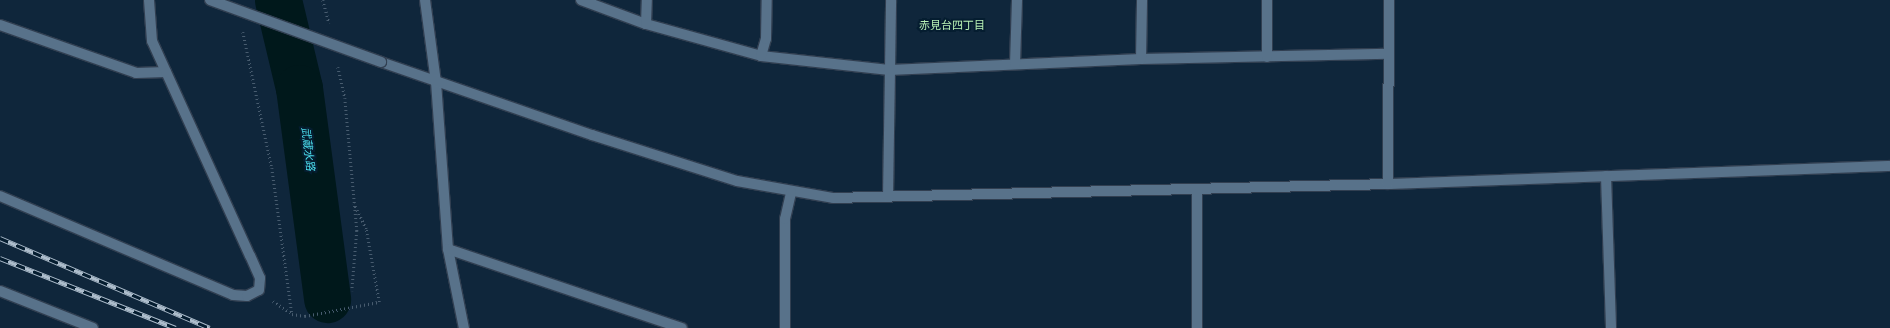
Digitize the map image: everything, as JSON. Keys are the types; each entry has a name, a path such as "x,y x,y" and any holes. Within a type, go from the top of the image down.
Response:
{"street":[{"path":"0,196 233,295 247,296 259,290 260,278 152,40 149,0"},
{"path":"210,0 436,82 737,181 791,193 833,198 1388,184 1890,166"},
{"path":"425,0 436,82 448,250 464,328"},
{"path":"581,0 646,24 761,56 889,70 1140,59 1388,54"},
{"path":"646,24 647,0"},
{"path":"761,56 766,39 767,0"},
{"path":"888,197 891,0"},
{"path":"1015,64 1017,0"},
{"path":"1140,59 1142,0"},
{"path":"1267,0 1267,57"},
{"path":"1388,184 1389,0"},
{"path":"0,25 136,73 166,72"},
{"path":"1606,176 1611,328"},
{"path":"1197,189 1197,328"},
{"path":"785,328 785,219 791,193"},
{"path":"448,250 682,328"},
{"path":"0,291 93,328"}],"path":[{"path":"323,0 331,31"},
{"path":"243,30 272,168 292,314"},
{"path":"337,61 345,98 356,231 352,291"},
{"path":"259,290 292,314 305,316 379,302 366,229 354,204"}],"waterway":[{"name":"武蔵水路","path":"278,0 299,88 327,299"}],"railway":[{"path":"0,238 210,328"},
{"path":"0,258 176,328"}],"district":[{"name":"赤見台四丁目","path":"952,26"}]}
